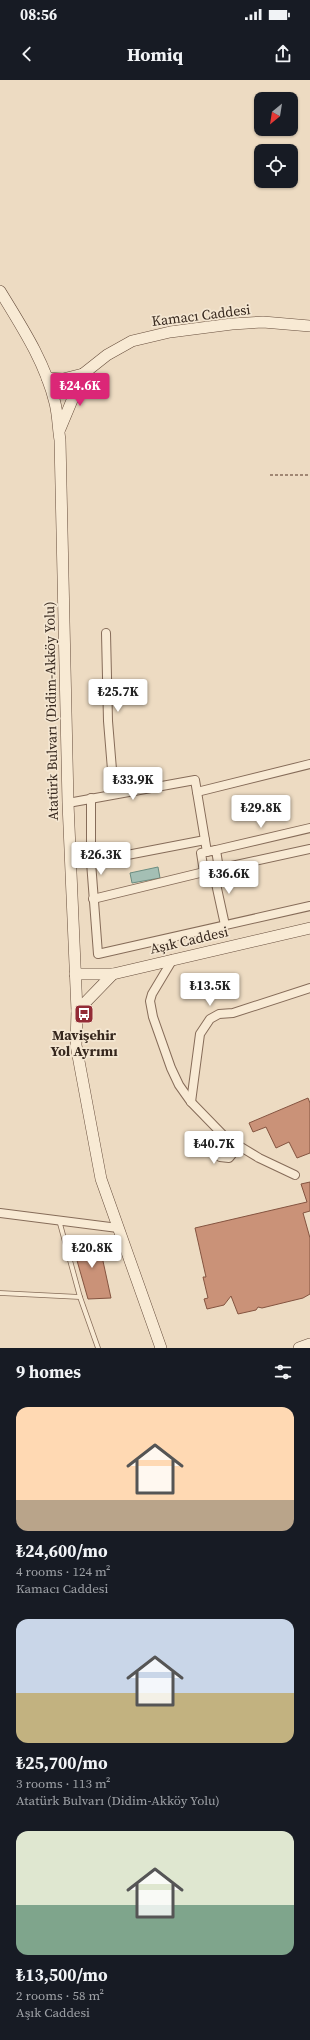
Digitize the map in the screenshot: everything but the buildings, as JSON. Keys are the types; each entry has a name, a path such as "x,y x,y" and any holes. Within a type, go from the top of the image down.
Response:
{"main road":[{"name":"Atatürk Bulvarı (Didim-Akköy Yolu)","path":"0,291 29,338 47,378 55,404 59,431 61,458 68,803 77,1010 76,1045 101,1179 161,1348"},
{"name":"Kamacı Caddesi","path":"47,378 63,379 83,374 107,355 132,341 147,336 232,324 263,322 310,326"},
{"name":"Kamacı Caddesi","path":"59,431 69,404 83,374"},
{"name":"Aşık Caddesi","path":"75,974 113,974 310,928"},
{"path":"77,1010 113,974"},
{"path":"299,1348 310,1344"}],"street":[{"path":"106,633 108,721 114,794"},
{"path":"197,792 310,764"},
{"path":"68,803 195,780 205,840 211,851 216,869 225,925"},
{"path":"91,798 91,862 98,954 310,906"},
{"path":"204,872 201,853 310,828"},
{"path":"91,862 205,840"},
{"path":"93,899 216,869 310,849"},
{"path":"174,959 152,994 150,1001 171,1068 179,1085 191,1102 222,1135 239,1146 295,1175"},
{"path":"191,1102 200,1034 210,1019 219,1014 233,1013 310,988"},
{"path":"222,1135 215,1146 216,1153 220,1158 229,1158 239,1146"},
{"path":"0,1213 118,1228"}],"lane":[{"path":"59,1220 80,1297 98,1348"},
{"path":"0,1293 80,1297"}],"path":[{"path":"270,475 310,475"}],"shaded area":[{"path":"158,867 160,878 132,883 130,873"}],"place":[{"name":"Mavişehir Yol Ayrımı","path":"84,1014"}]}
